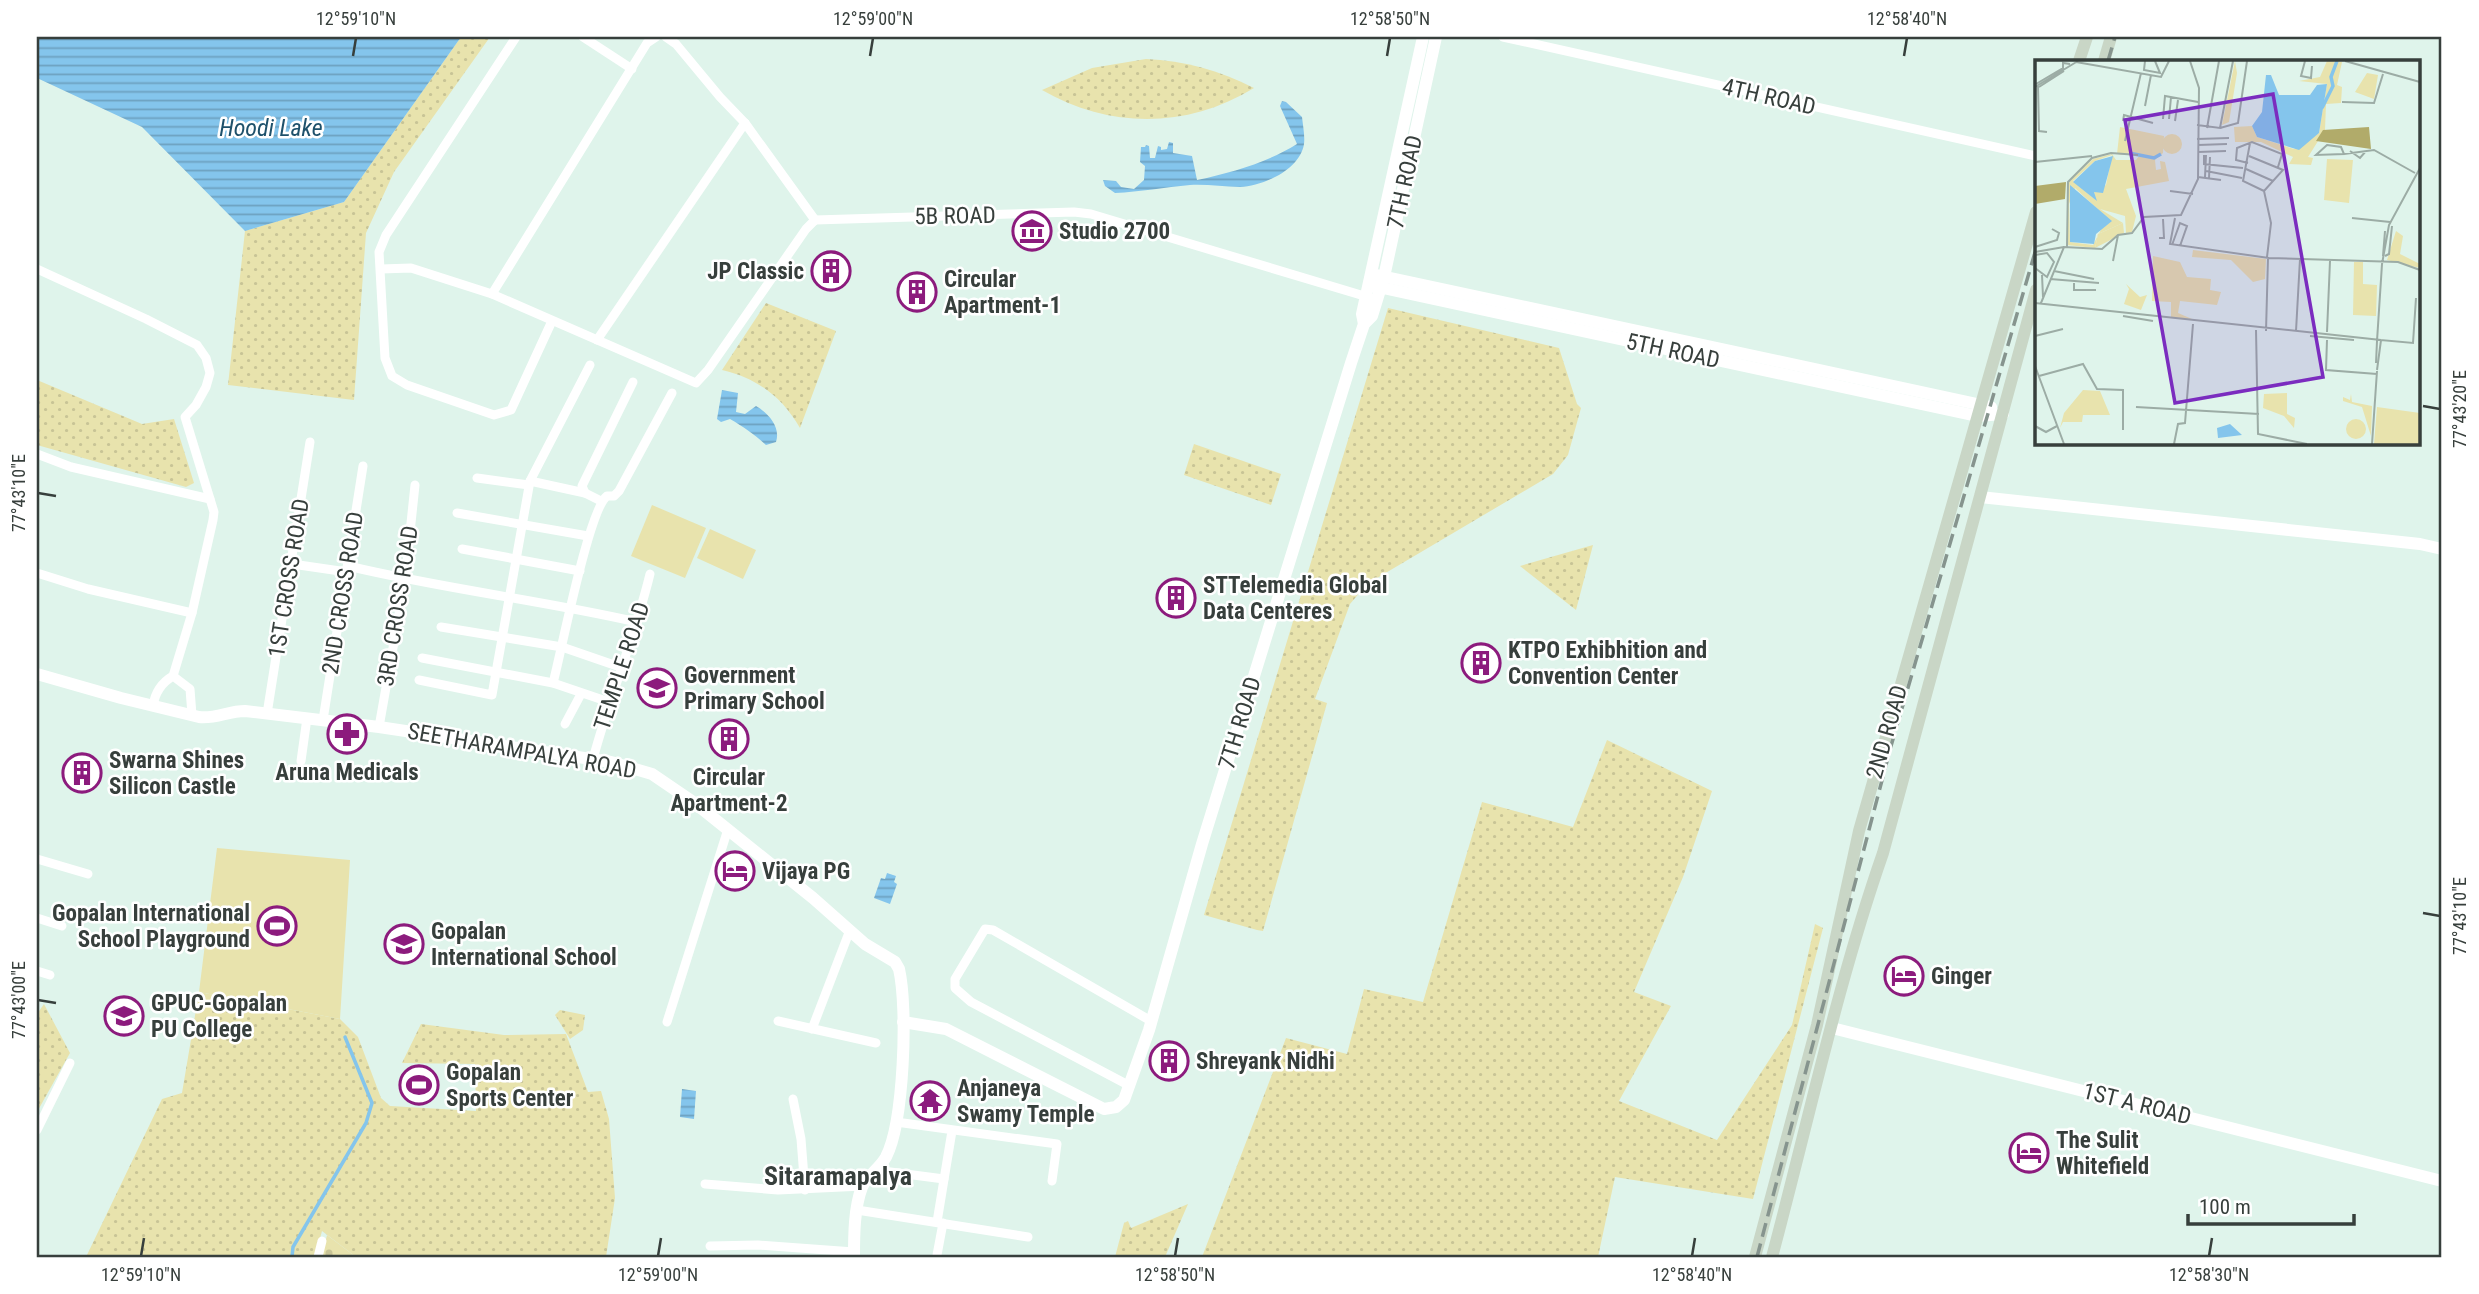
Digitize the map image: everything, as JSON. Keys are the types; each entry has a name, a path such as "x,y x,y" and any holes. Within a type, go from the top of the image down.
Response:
{"main road":[{"path":"2078,60 2087,37"},
{"path":"2104,60 2112,40"},
{"name":"2ND ROAD","path":"1755,1257 1817,1025 1852,860 2035,215"},
{"name":"2ND ROAD","path":"1772,1257 1832,1028 1885,845 2035,294"},
{"path":"1852,860 1861,873 1869,877 1875,873"},
{"path":"1847,887 1854,881 1866,882 1871,887"}],"street":[{"path":"516,37 386,235 379,252 385,358 391,376 407,385 494,415 511,410 552,321"},
{"path":"583,37 632,69"},
{"path":"492,294 632,69 648,44 656,37"},
{"path":"381,269 411,268 492,294 696,383 814,220 745,123 676,44 666,37"},
{"name":"7TH ROAD","path":"903,1022 946,1029 1104,1109 1115,1107 1124,1100 1151,1021 1202,844 1364,324 1372,316 1375,287 1423,37"},
{"name":"7TH ROAD","path":"1375,287 1436,37"},
{"name":"4TH ROAD","path":"1503,37 2035,156"},
{"path":"597,340 745,123"},
{"name":"5B ROAD","path":"814,220 1073,212 1091,214 1375,287"},
{"path":"37,269 146,318 197,345 206,358 210,373 196,405 184,417 214,512 213,520 192,614 173,677 164,682 154,697 153,706"},
{"name":"5TH ROAD","path":"1375,287 1652,341 1978,410 2004,413"},
{"path":"419,680 492,695 530,483 590,365"},
{"path":"585,493 582,486 633,382"},
{"path":"553,683 588,536 601,501 619,491 671,393"},
{"name":"1ST CROSS ROAD","path":"267,714 310,442"},
{"path":"37,454 71,467 209,499"},
{"name":"2ND CROSS ROAD","path":"323,720 363,466"},
{"path":"477,478 530,483 585,493 601,501"},
{"name":"3RD CROSS ROAD","path":"379,727 405,580 415,485"},
{"path":"1980,497 2420,544 2442,549"},
{"path":"457,513 588,536"},
{"path":"462,549 580,570"},
{"path":"292,564 348,569 510,596 637,622"},
{"path":"37,573 88,589 192,614"},
{"name":"TEMPLE ROAD","path":"593,759 650,574"},
{"path":"441,627 562,647 621,667"},
{"path":"422,658 553,683 609,702"},
{"name":"SEETHARAMPALYA ROAD","path":"37,674 192,715 212,718 236,711 379,727 593,759 652,774 728,829 865,944 895,962 900,969 905,1046 896,1122 886,1157 863,1186 857,1210 854,1255"},
{"path":"173,677 190,689 192,715"},
{"path":"565,724 581,694"},
{"path":"301,761 307,718"},
{"path":"667,1022 728,829"},
{"path":"37,859 88,874"},
{"path":"37,918 62,926"},
{"path":"1130,1086 971,1002 955,988 955,979 985,929 993,930 1151,1021"},
{"path":"812,1029 850,930"},
{"path":"37,971 50,975"},
{"path":"778,1021 876,1043"},
{"name":"1ST A ROAD","path":"1832,1028 2442,1181"},
{"path":"37,1130 70,1063"},
{"path":"793,1099 801,1139 805,1190"},
{"path":"896,1122 1057,1144 1052,1181"},
{"path":"937,1255 944,1179 952,1131"},
{"path":"875,1170 944,1179"},
{"path":"705,1184 778,1190 863,1186"},
{"path":"857,1210 1028,1237"},
{"path":"318,1257 322,1241"},
{"path":"710,1246 758,1244 854,1255"}],"green space":[{"path":"461,37 490,37 394,172 366,233 354,400 228,385 245,231 344,202"},
{"path":"1146,59 1202,68 1254,88 1202,111 1148,119 1094,112 1042,90 1092,68"},
{"path":"766,303 836,331 800,428 785,407 767,390 746,378 722,370"},
{"path":"1388,308 1559,348 1577,404 1581,408 1568,455 1553,474 1367,584 1350,604 1315,699 1327,703 1263,931 1257,930 1204,915"},
{"path":"37,380 142,424 174,419 194,483 186,487 37,445"},
{"path":"1194,444 1281,474 1271,505 1184,475"},
{"path":"652,505 706,528 685,578 631,556"},
{"path":"710,529 756,550 743,579 697,558"},
{"path":"1593,545 1576,610 1520,566"},
{"path":"1607,740 1712,791 1683,877 1634,992 1671,1006 1619,1101 1717,1140 1792,1025 1815,924 1823,928 1753,1199 1615,1177 1598,1257 1202,1257 1286,1038 1347,1054 1364,989 1423,1002 1482,802 1573,827"},
{"name":"Gopalan International School Playground","path":"217,848 350,860 340,1019 199,992"},
{"path":"199,992 340,1019 358,1037 381,1098 390,1106 476,1111 475,1064 402,1063 421,1024 504,1035 566,1034 588,1092 601,1091 609,1119 615,1198 606,1257 356,1257 322,1231 315,1257 86,1257 162,1099 182,1093"},
{"path":"44,1004 70,1053 37,1112 37,1014"},
{"path":"560,1010 585,1015 583,1030 570,1039 555,1015"},
{"path":"1188,1204 1165,1257 1115,1257 1124,1223 1128,1221 1131,1228"},
{"path":"327,1235 356,1257 322,1257"}],"water":[{"name":"Hoodi Lake","path":"37,37 461,37 344,202 245,231 142,127 37,78"},
{"path":"1282,101 1302,117 1304,144 1296,162 1269,180 1240,187 1190,185 1115,193 1105,186 1103,180 1116,181 1121,187 1134,189 1144,180 1145,166 1140,162 1141,147 1146,145 1149,146 1150,158 1155,158 1158,146 1161,150 1167,149 1169,142 1173,143 1173,153 1192,156 1197,180 1273,157 1297,144 1280,106"},
{"path":"722,390 738,393 736,412 745,414 756,406 765,412 777,431 776,442 766,445 730,419 721,422 717,419"},
{"path":"887,873 896,876 894,882 897,884 890,904 874,898 881,878 885,879"},
{"path":"682,1089 696,1091 694,1119 680,1117"}],"waterway":[{"path":"292,1257 293,1247 366,1123 372,1103 345,1037"}],"railway":[{"path":"2108,60 2115,37"},
{"path":"1757,1257 1891,746 2035,252"}],"place":[{"name":"Studio 2700","path":"1032,231"},
{"name":"JP Classic","path":"831,271"},
{"name":"Circular Apartment-1","path":"917,292"},
{"name":"STTelemedia Global Data Centeres","path":"1176,598"},
{"name":"KTPO Exhibhition and Convention Center","path":"1481,663"},
{"name":"Government Primary School","path":"657,688"},
{"name":"Aruna Medicals","path":"347,734"},
{"name":"Circular Apartment-2","path":"729,739"},
{"name":"Swarna Shines Silicon Castle","path":"82,773"},
{"name":"Vijaya PG","path":"735,871"},
{"name":"Gopalan International School Playground","path":"277,926"},
{"name":"Gopalan International School","path":"404,944"},
{"name":"Ginger","path":"1904,976"},
{"name":"GPUC-Gopalan PU College","path":"124,1016"},
{"name":"Shreyank Nidhi","path":"1169,1061"},
{"name":"Gopalan Sports Center","path":"419,1085"},
{"name":"Anjaneya Swamy Temple","path":"930,1101"},
{"name":"The Sulit Whitefield","path":"2029,1153"}],"district":[{"name":"Sitaramapalya","path":"838,1176"}]}
